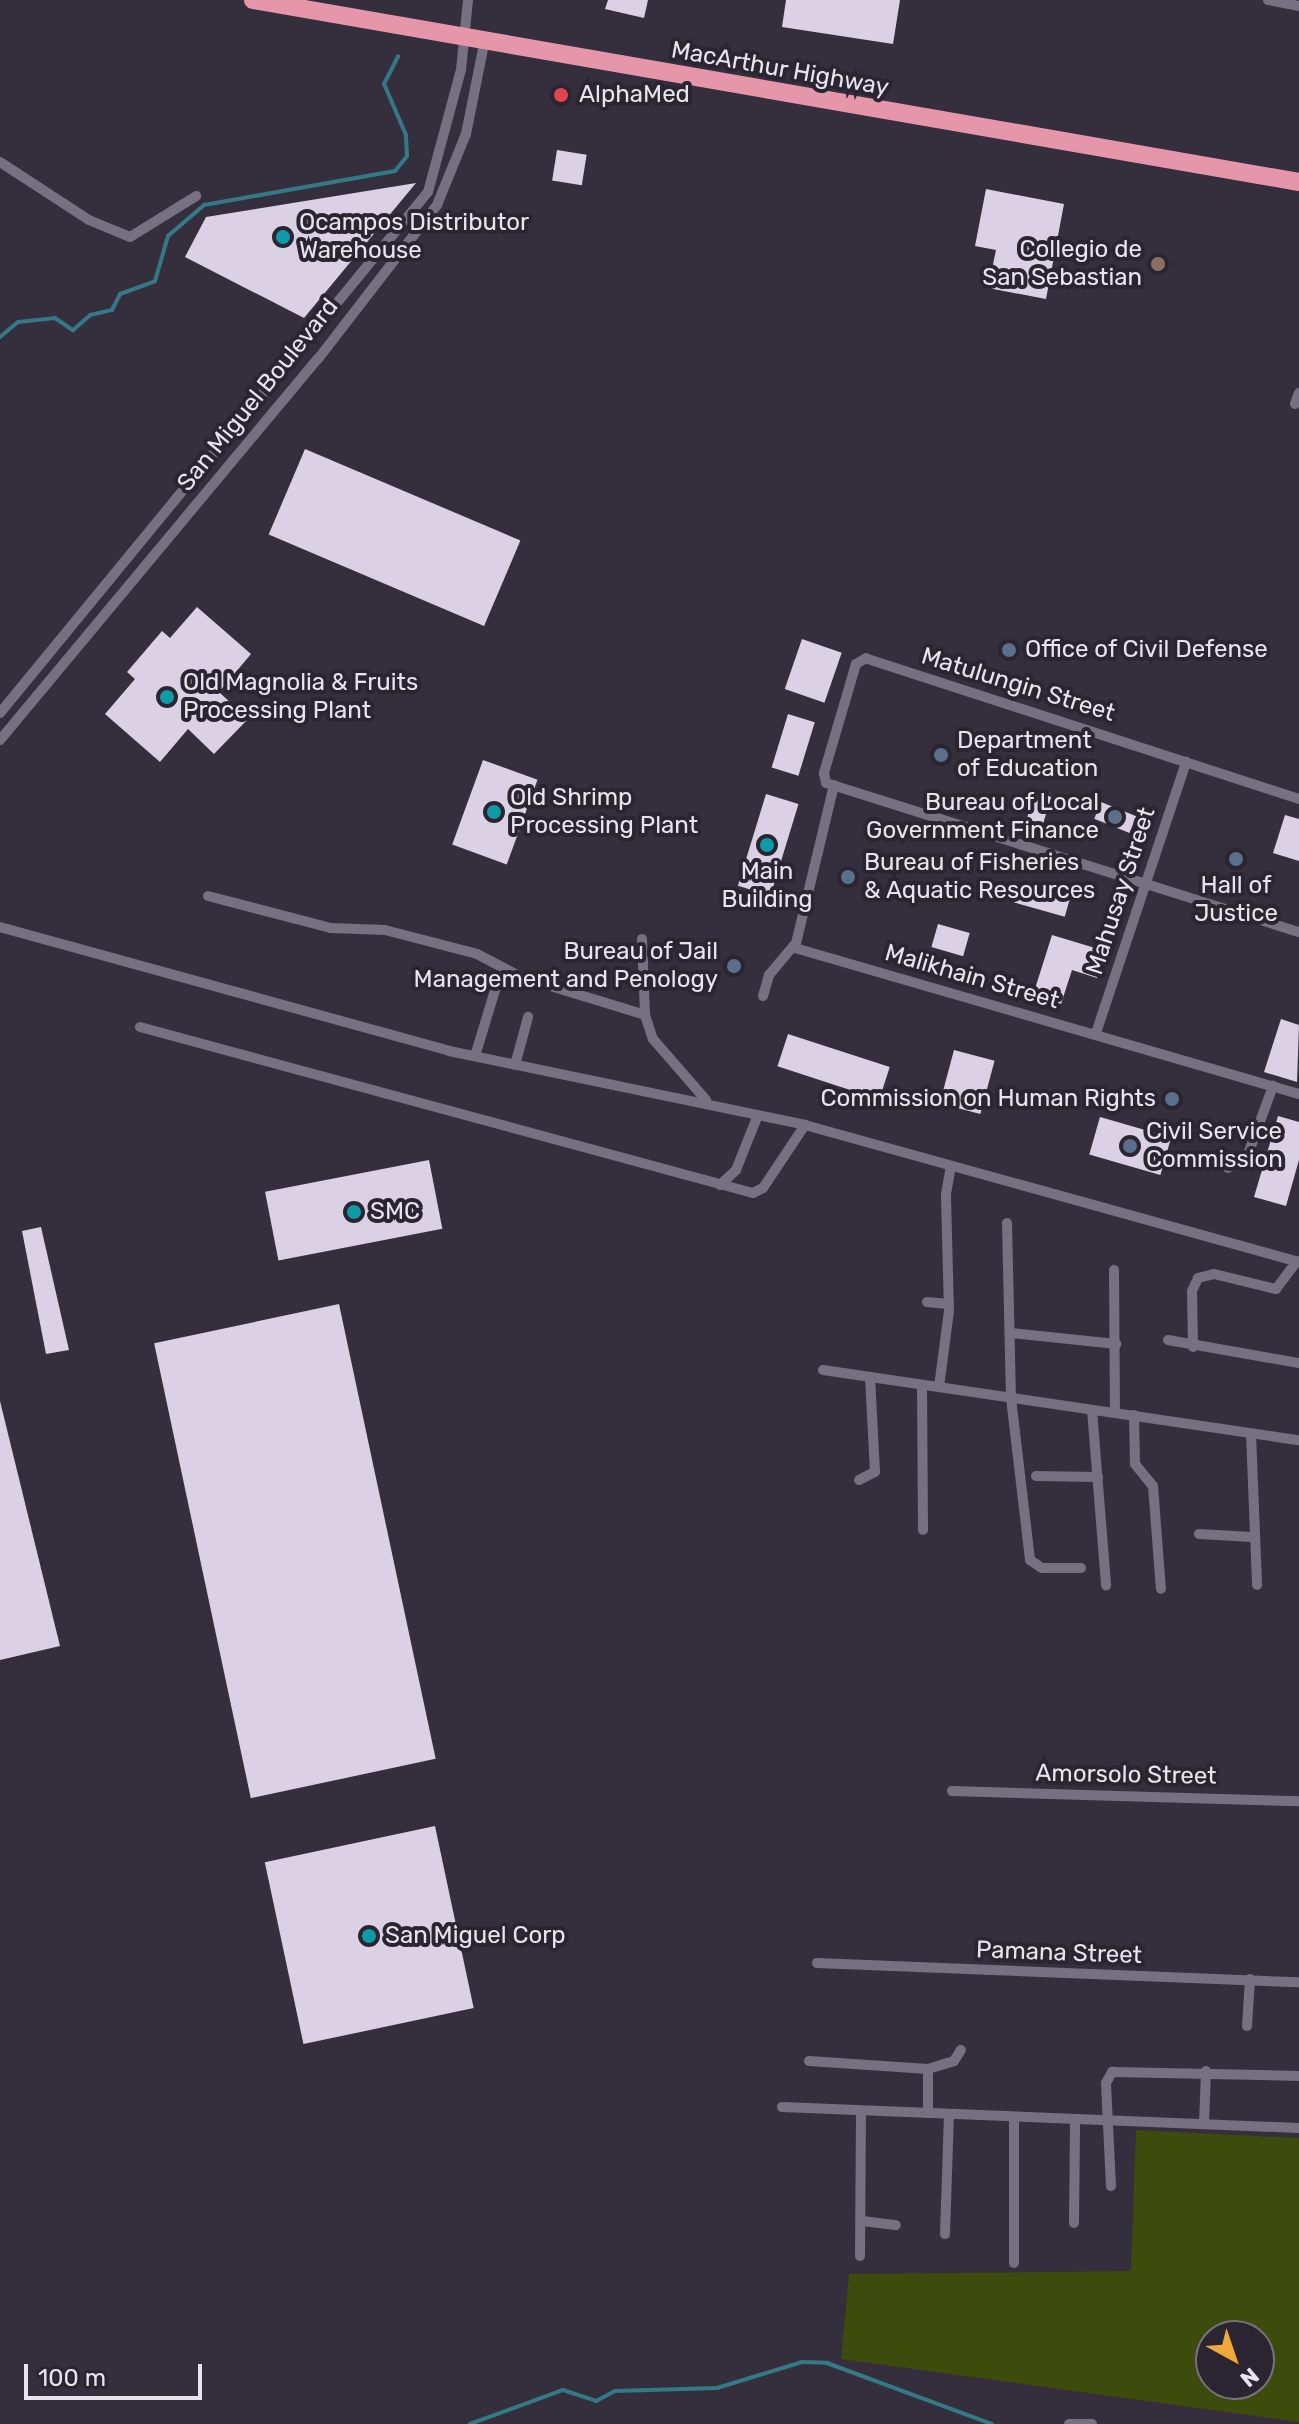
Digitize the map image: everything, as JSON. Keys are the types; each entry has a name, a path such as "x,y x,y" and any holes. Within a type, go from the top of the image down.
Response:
{"highway":[{"name":"MacArthur Highway","path":"253,0 476,43 1299,182"}],"street":[{"path":"468,0 476,43"},
{"path":"1269,0 1299,6"},
{"name":"San Miguel Boulevard","path":"0,713 88,602 350,287 439,170 476,43"},
{"name":"San Miguel Boulevard","path":"0,740 318,359 447,187 466,134 476,43"},
{"path":"0,162 89,220 130,237 196,196"},
{"path":"350,287 364,297"},
{"path":"299,347 318,359"},
{"path":"88,602 102,616"},
{"name":"Matulungin Street","path":"834,785 824,773 861,659 1299,799"},
{"name":"Mahusay Street","path":"1096,1033 1142,883 1186,762"},
{"path":"763,996 769,975 794,945 834,785 1299,932"},
{"path":"208,896 331,928 385,930 477,954 502,967 645,1015"},
{"path":"0,927 475,1056 707,1101 805,1125 1298,1262 1276,1289 1214,1274 1198,1278 1192,1291 1193,1347"},
{"path":"642,939 645,1015 653,1039 707,1101"},
{"name":"Malikhain Street","path":"794,945 1299,1094"},
{"path":"475,1056 502,967"},
{"path":"515,1065 528,1017"},
{"path":"140,1027 753,1193 763,1188 805,1125"},
{"path":"1228,1168 1247,1157 1273,1086"},
{"path":"720,1185 736,1170 758,1115"},
{"path":"939,1387 949,1304 946,1194 951,1166"},
{"path":"1007,1223 1011,1398 1030,1560 1042,1568 1081,1568"},
{"path":"1114,1270 1115,1413"},
{"path":"927,1302 949,1304"},
{"path":"1011,1333 1116,1344"},
{"path":"1168,1340 1193,1347 1299,1363"},
{"path":"823,1370 1299,1440"},
{"path":"859,1480 875,1472 870,1378"},
{"path":"922,1385 923,1530"},
{"path":"1092,1410 1106,1585"},
{"path":"1134,1415 1135,1464 1153,1486 1161,1589"},
{"path":"1251,1434 1252,1537 1257,1585"},
{"path":"1036,1476 1098,1477"},
{"path":"1199,1534 1252,1537"},
{"name":"Amorsolo Street","path":"952,1791 1299,1801"},
{"name":"Pamana Street","path":"817,1963 1299,1982"},
{"path":"1247,2026 1250,1979"},
{"path":"809,2061 928,2069 954,2061 961,2050"},
{"path":"928,2069 928,2113"},
{"path":"1111,2186 1106,2083 1112,2072 1206,2071 1299,2076"},
{"path":"1204,2124 1206,2071"},
{"path":"782,2107 1109,2123 1299,2128"},
{"path":"860,2256 861,2111"},
{"path":"945,2234 949,2114"},
{"path":"1014,2118 1014,2263"},
{"path":"1074,2223 1075,2121"},
{"path":"862,2221 896,2225"},
{"path":"1069,2424 1092,2424"}],"green space":[{"path":"1136,2130 1299,2138 1299,2422 841,2359 849,2274 1131,2271"}],"building":[{"path":"608,0 648,0 644,18 605,9"},
{"path":"786,0 900,0 893,44 782,27"},
{"path":"557,150 587,155 582,185 552,181"},
{"name":"Ocampos Distributor Warehouse","path":"416,183 304,318 185,257 206,217"},
{"path":"986,189 1064,204 1046,299 988,288 996,250 975,246"},
{"path":"305,449 520,540 484,626 269,535"},
{"name":"Old Magnolia & Fruits Processing Plant","path":"197,607 251,654 219,692 248,719 214,754 188,729 160,762 105,714 135,679 127,672 162,631 170,638"},
{"path":"802,639 842,653 824,703 785,689"},
{"path":"788,714 815,722 798,776 772,768"},
{"name":"Old Shrimp Processing Plant","path":"483,760 538,780 507,864 452,845"},
{"path":"1035,792 1051,797 1043,825 1027,820"},
{"name":"Main Building","path":"766,794 799,804 770,896 738,886"},
{"name":"Bureau of Local Government Finance","path":"1101,802 1136,816 1129,833 1094,819"},
{"path":"1285,815 1299,819 1299,861 1273,853"},
{"path":"1019,884 1070,899 1065,917 1014,902"},
{"path":"938,924 970,933 963,956 931,947"},
{"path":"1052,935 1105,951 1097,978 1072,970 1061,1004 1033,995"},
{"path":"1281,1019 1299,1025 1297,1082 1264,1072"},
{"path":"788,1034 890,1067 879,1099 777,1066"},
{"path":"954,1050 995,1061 980,1114 940,1103"},
{"path":"1278,1116 1299,1122 1299,1160 1286,1206 1254,1197"},
{"name":"Civil Service Commission","path":"1100,1117 1171,1137 1160,1175 1089,1154"},
{"name":"SMC","path":"429,1160 442,1229 278,1261 265,1192"},
{"path":"41,1227 69,1350 46,1354 22,1231"},
{"path":"339,1304 436,1759 251,1798 154,1343"},
{"path":"0,1401 60,1646 0,1660"},
{"name":"San Miguel Corp","path":"435,1826 474,2008 303,2044 265,1862"}],"waterway":[{"path":"0,337 18,322 55,318 73,330 90,315 112,310 120,294 155,281 168,236 204,205 395,171 407,156 406,135 384,84 398,56"},
{"path":"470,2424 563,2390 596,2401 615,2391 717,2388 802,2362 827,2363 992,2424"}],"place":[{"name":"AlphaMed","path":"561,95"},
{"name":"Ocampos Distributor Warehouse","path":"283,237"},
{"name":"Collegio de San Sebastian","path":"1158,264"},
{"name":"Office of Civil Defense","path":"1009,650"},
{"name":"Old Magnolia & Fruits Processing Plant","path":"167,697"},
{"name":"Department of Education","path":"941,755"},
{"name":"Old Shrimp Processing Plant","path":"494,812"},
{"name":"Bureau of Local Government Finance","path":"1115,817"},
{"name":"Main Building","path":"767,845"},
{"name":"Hall of Justice","path":"1236,859"},
{"name":"Bureau of Fisheries & Aquatic Resources","path":"848,877"},
{"name":"Bureau of Jail Management and Penology","path":"734,966"},
{"name":"Commission on Human Rights","path":"1172,1099"},
{"name":"Civil Service Commission","path":"1130,1146"},
{"name":"SMC","path":"354,1212"},
{"name":"San Miguel Corp","path":"369,1936"}]}
